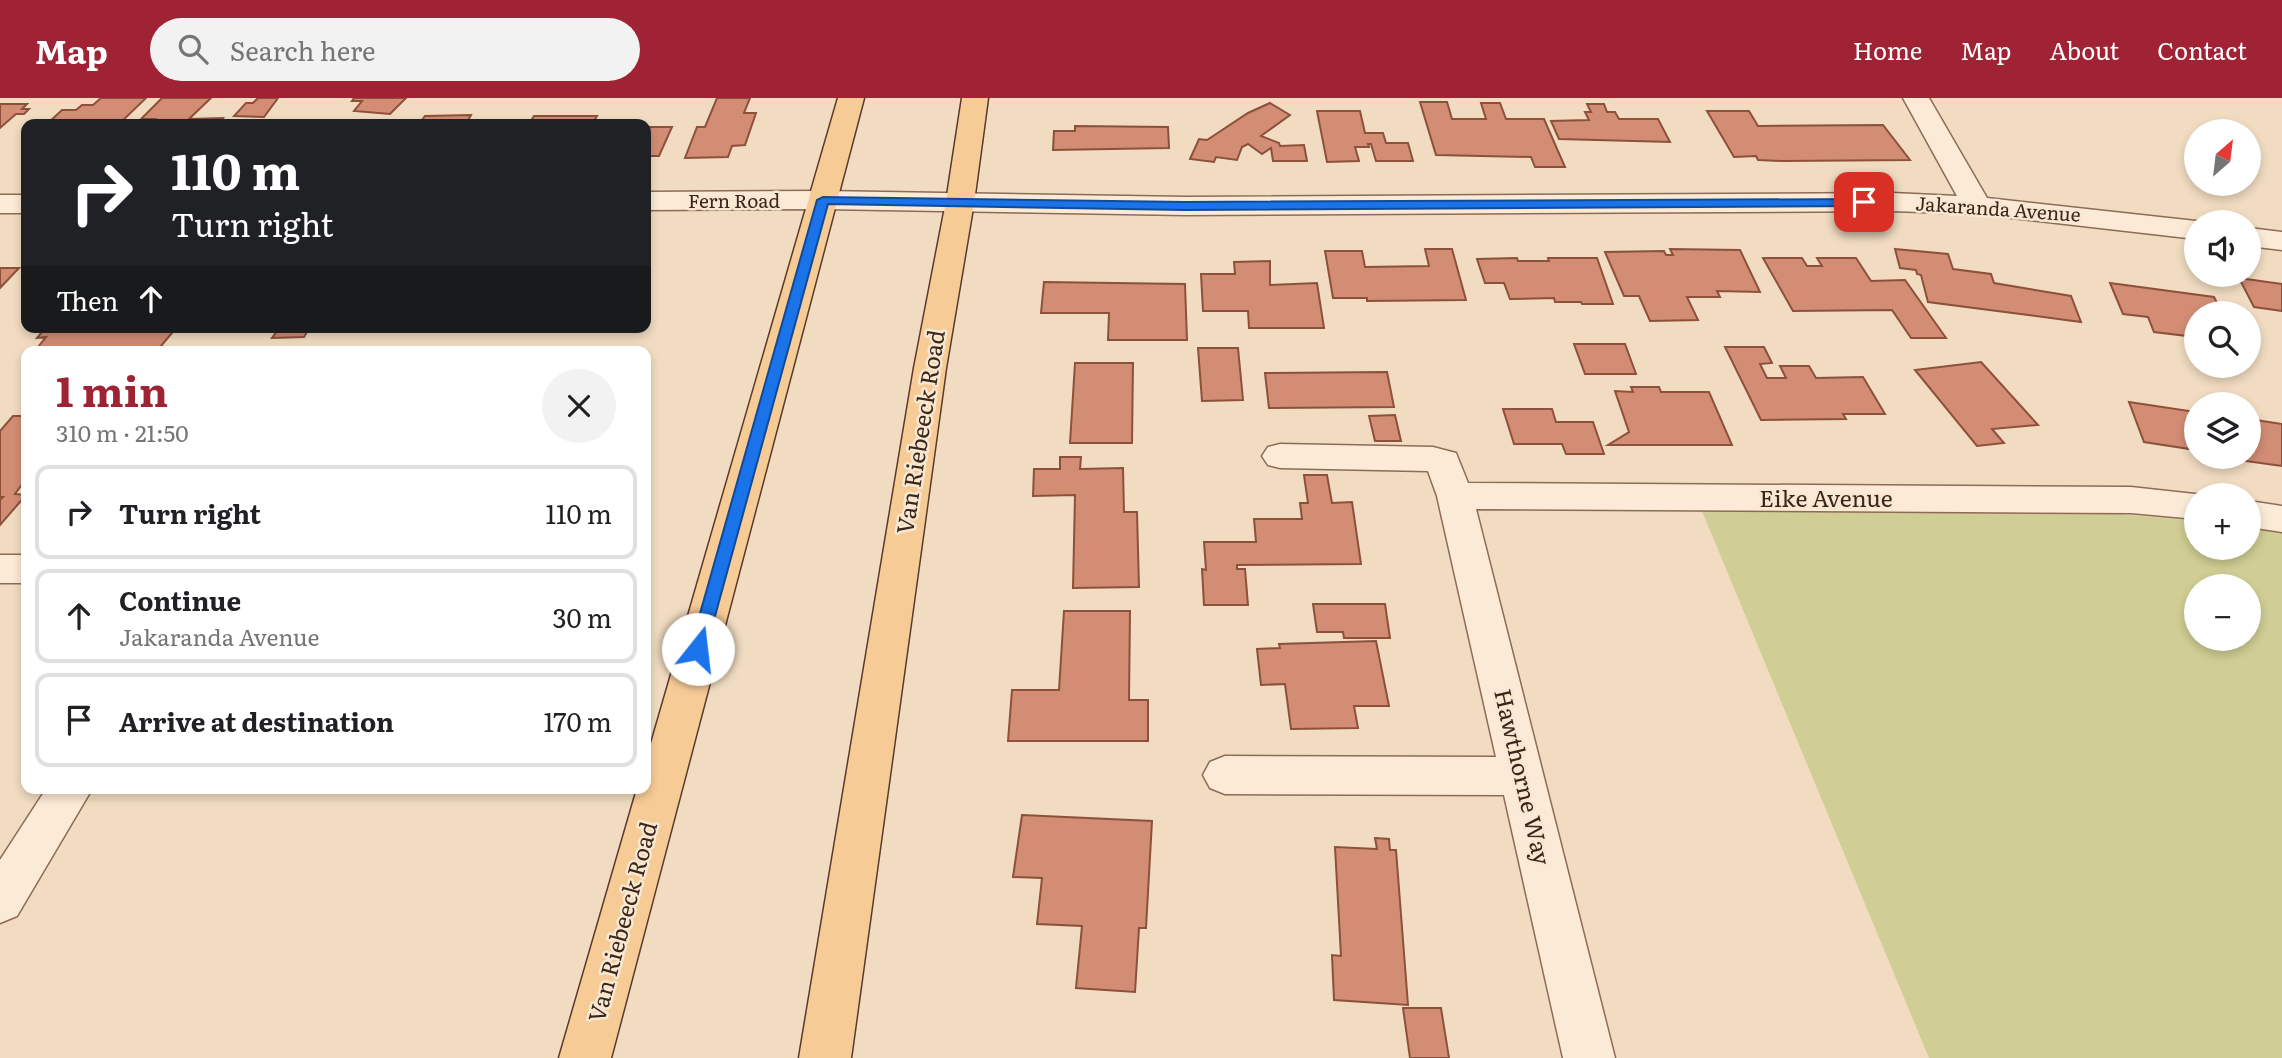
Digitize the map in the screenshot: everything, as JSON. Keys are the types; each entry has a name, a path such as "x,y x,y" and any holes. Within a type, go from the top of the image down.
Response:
{"main road":[{"name":"Van Riebeeck Road","path":"585,1058 851,98"},
{"name":"Van Riebeeck Road","path":"825,1058 930,368 960,202 975,98"}],"street":[{"path":"1916,98 1977,205"},
{"name":"Fern Road","path":"651,201 960,202"},
{"name":"Jakaranda Avenue","path":"960,202 1185,206 1878,202 1977,205 2184,229"},
{"path":"0,204 21,204"},
{"path":"2261,238 2282,241"},
{"name":"Hawthorne Way","path":"1280,456 1440,460 1455,496 1588,1058"},
{"name":"Eike Avenue","path":"1455,496 2131,500 2184,505"},
{"path":"2261,516 2282,519"},
{"path":"0,569 21,569"},
{"path":"1225,775 1522,776"},
{"path":"0,901 67,794"}],"shaded area":[{"path":"1702,511 2088,511 2184,520 2184,560 2261,560 2261,530 2282,533 2282,1058 1929,1058"}],"building":[{"path":"101,98 146,98 124,119 52,119 62,110 76,110 82,105 93,105"},
{"path":"162,98 211,98 189,119 141,119"},
{"path":"258,98 278,98 264,117 234,116 246,103 253,103"},
{"path":"354,98 406,98 390,114 354,111 362,101 352,101"},
{"path":"717,98 750,98 744,113 756,113 745,145 732,146 728,157 685,158 697,127 705,127"},
{"path":"1420,102 1447,102 1452,119 1486,119 1481,103 1500,103 1506,119 1544,119 1565,167 1535,167 1531,157 1436,155"},
{"path":"1270,103 1290,115 1261,136 1279,143 1280,146 1304,145 1307,161 1273,161 1271,148 1262,154 1248,144 1242,147 1237,160 1216,157 1214,162 1190,159 1199,139 1207,140 1248,113"},
{"path":"0,104 27,104 22,109 29,109 24,114 16,114 0,128"},
{"path":"1587,104 1604,104 1607,112 1615,112 1619,119 1658,119 1670,142 1559,139 1551,121 1589,120 1585,112 1591,112"},
{"path":"1317,111 1360,111 1365,133 1383,133 1386,143 1408,143 1413,161 1376,161 1371,144 1368,144 1369,147 1355,147 1359,161 1327,162"},
{"path":"1707,111 1749,111 1758,126 1883,125 1910,160 1782,161 1758,160 1756,156 1734,157"},
{"path":"471,115 469,119 423,119 425,116"},
{"path":"534,116 597,116 595,119 532,119"},
{"path":"1075,126 1168,127 1169,148 1053,150 1054,131 1075,131"},
{"path":"651,127 672,127 659,156 651,156"},
{"path":"1425,249 1452,249 1466,300 1367,301 1367,298 1333,298 1325,251 1362,251 1365,267 1429,266"},
{"path":"1670,249 1740,250 1760,292 1717,291 1720,297 1687,297 1698,320 1650,321 1639,296 1624,296 1605,252 1664,251 1666,255 1673,255"},
{"path":"1895,249 1948,254 1953,269 1991,274 1994,283 2071,296 2081,322 1928,302 1921,275 1917,274 1916,270 1900,268"},
{"path":"1517,258 1518,261 1549,261 1548,258 1597,258 1613,304 1555,302 1554,298 1510,299 1504,283 1485,283 1477,259"},
{"path":"1763,258 1802,258 1807,266 1822,266 1817,258 1856,258 1871,281 1905,280 1946,338 1911,338 1892,310 1793,311"},
{"path":"1270,261 1270,285 1317,283 1324,328 1249,328 1248,311 1203,311 1201,274 1235,274 1234,262"},
{"path":"0,268 19,268 0,288"},
{"path":"2261,281 2282,284 2282,311 2261,308 2261,301 2251,301 2244,287 2261,287"},
{"path":"1044,282 1185,284 1187,340 1108,340 1109,313 1041,313"},
{"path":"2110,283 2214,297 2216,301 2184,301 2184,336 2154,332 2148,317 2123,314"},
{"path":"41,333 172,333 161,346 39,346 46,337 37,338"},
{"path":"276,333 306,333 304,337 272,338"},
{"path":"1574,344 1625,344 1636,374 1585,374"},
{"path":"1725,347 1764,347 1772,363 1760,364 1767,378 1786,378 1780,366 1809,366 1816,378 1863,377 1885,414 1843,414 1846,419 1761,420"},
{"path":"1198,348 1238,348 1243,400 1202,401"},
{"path":"1981,362 2038,425 1992,429 2004,443 1977,446 1915,370"},
{"path":"1075,363 1133,363 1132,443 1070,443"},
{"path":"1387,372 1394,407 1269,408 1265,373"},
{"path":"1631,387 1659,387 1661,392 1709,392 1732,445 1608,445 1629,432 1615,391 1633,392"},
{"path":"2129,402 2184,410 2184,448 2144,442"},
{"path":"1503,409 1552,409 1556,422 1593,422 1604,454 1566,454 1562,444 1514,444"},
{"path":"1395,415 1401,441 1375,441 1369,416"},
{"path":"13,416 21,416 21,486 15,494 21,495 21,501 0,525 0,500 3,497 0,497 0,431"},
{"path":"2261,421 2282,424 2282,466 2261,463"},
{"path":"1060,457 1081,457 1080,469 1123,468 1124,512 1137,512 1139,587 1073,588 1075,495 1033,496 1034,469 1060,469"},
{"path":"1304,475 1327,475 1332,503 1352,502 1361,564 1237,565 1237,569 1245,569 1248,605 1204,605 1204,542 1256,542 1254,519 1302,519 1300,503 1308,503"},
{"path":"1313,604 1385,604 1390,638 1344,638 1343,632 1317,632"},
{"path":"1064,611 1130,611 1129,700 1148,700 1148,741 1008,741 1012,690 1059,690"},
{"path":"1376,641 1389,706 1354,706 1358,728 1291,729 1285,684 1261,685 1257,649 1280,648 1279,644"},
{"path":"1022,815 1152,821 1146,928 1139,928 1135,992 1076,988 1082,926 1037,924 1042,878 1013,877"},
{"path":"1375,838 1389,839 1390,850 1396,850 1408,1005 1334,1000 1332,955 1341,956 1335,847 1377,849"},
{"path":"1403,1008 1441,1008 1449,1058 1410,1058"}],"route":[{"path":"698,649 823,200 1185,206 1864,202"}]}
